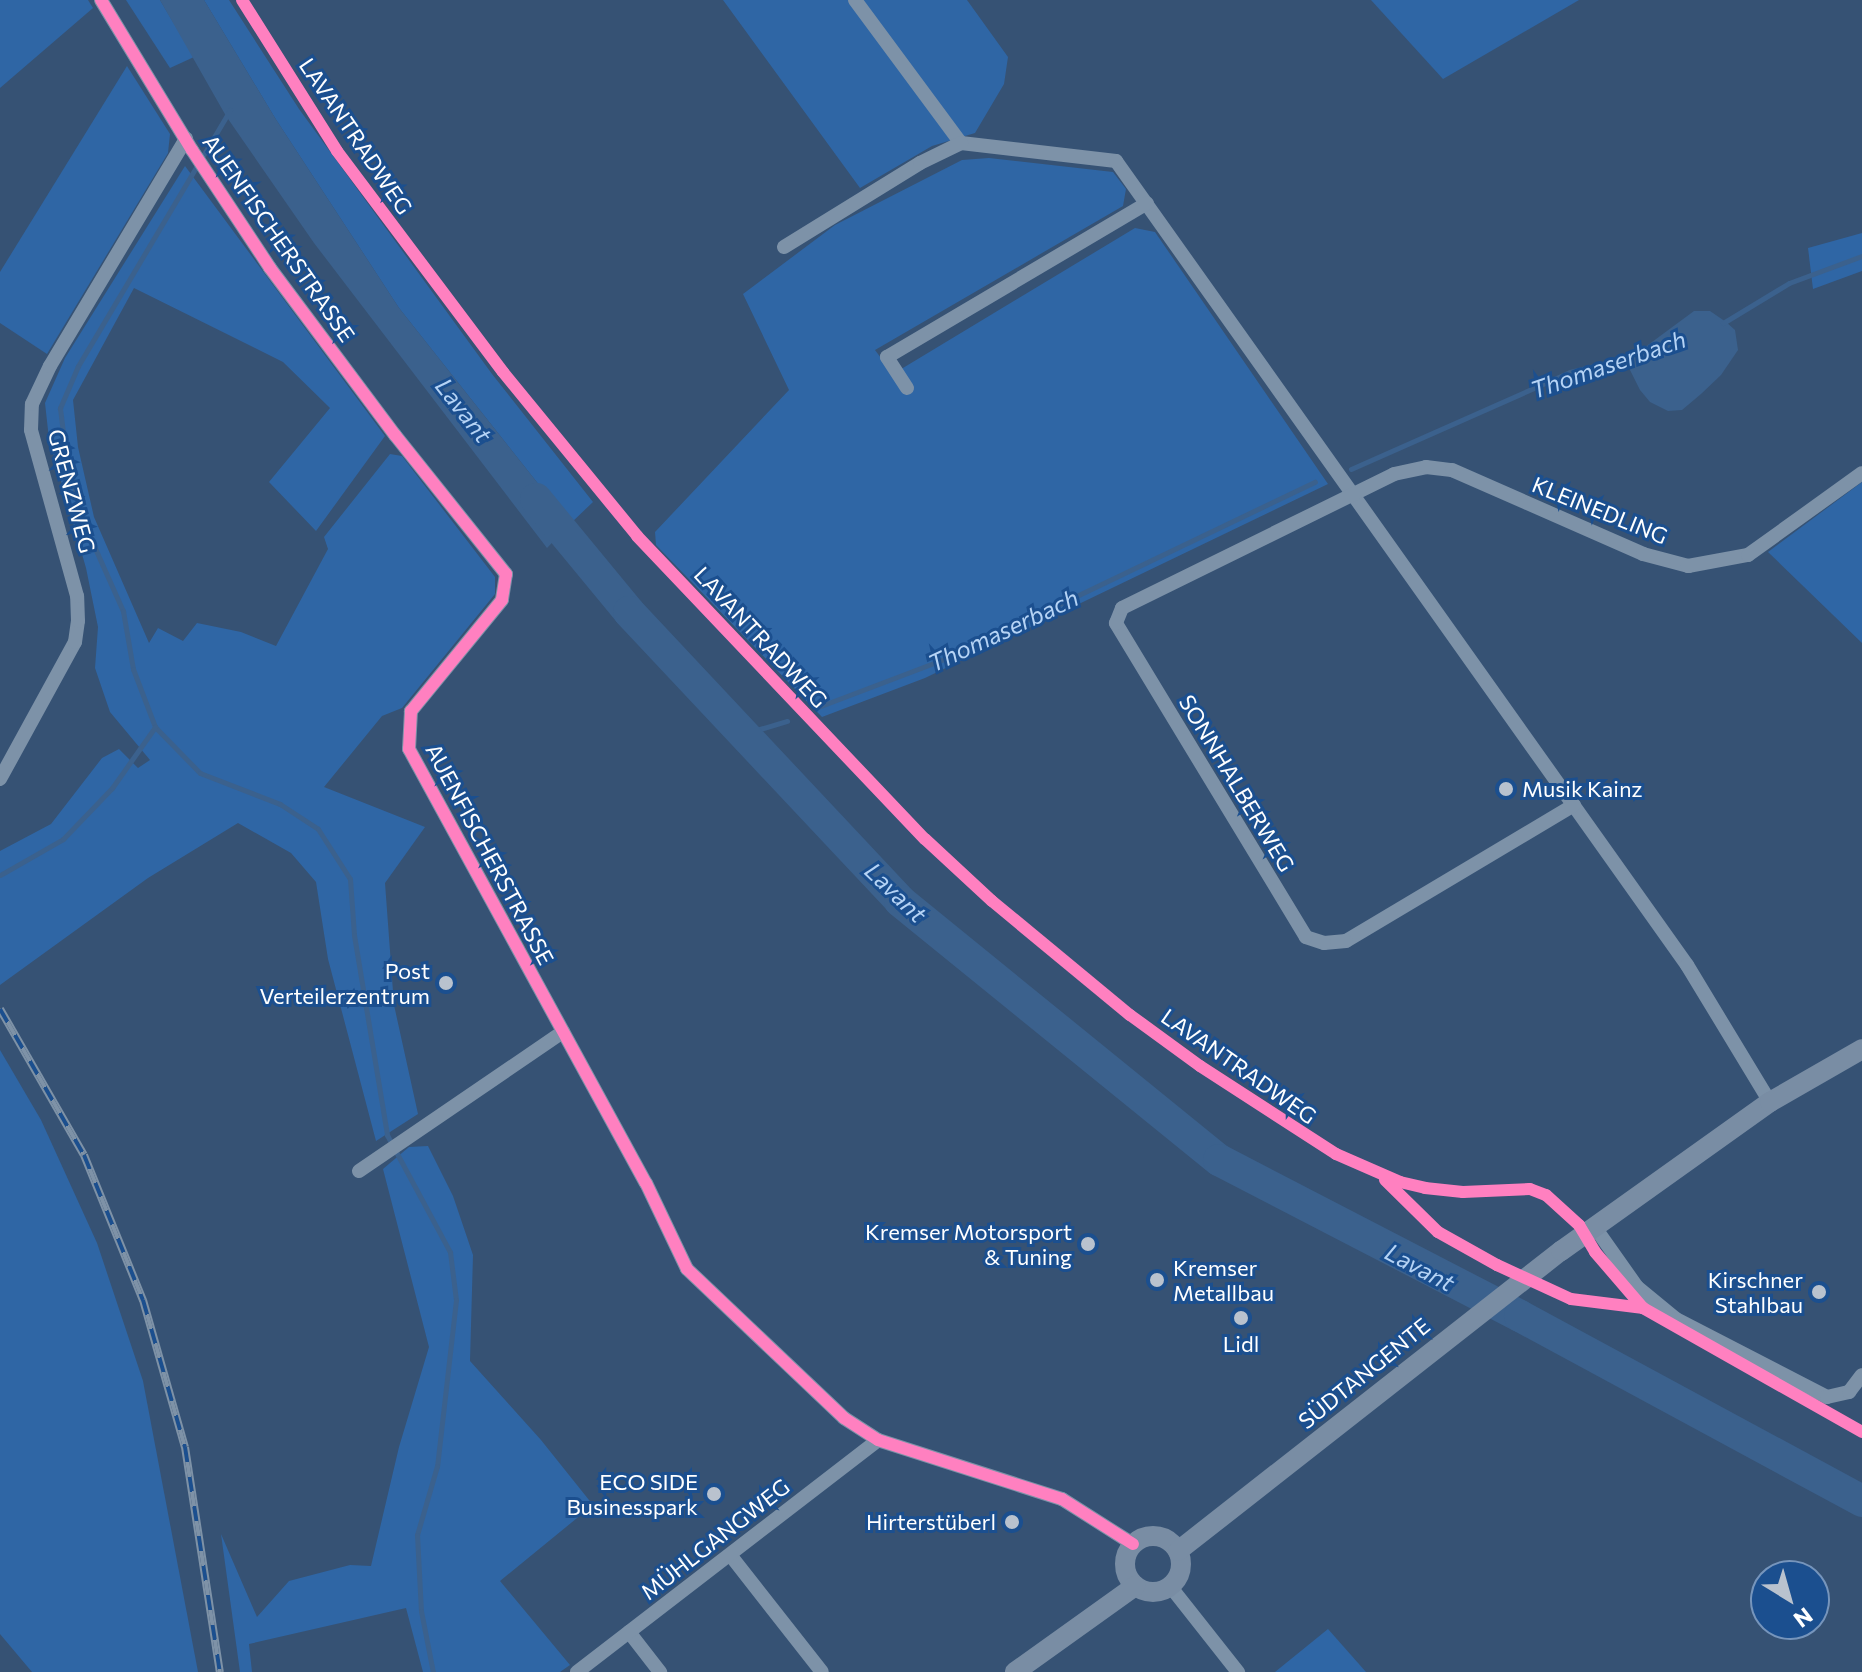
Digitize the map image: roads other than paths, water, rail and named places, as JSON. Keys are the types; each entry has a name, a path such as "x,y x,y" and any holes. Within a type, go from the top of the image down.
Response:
{"main road":[{"name":"SÜDTANGENTE","path":"1178,1551 1425,1354 1594,1226 1770,1102 1862,1049"},
{"path":"1149,1536 1158,1537 1178,1551 1179,1574 1170,1586 1152,1592 1135,1586 1125,1570 1125,1560 1133,1544 1149,1536"},
{"path":"1015,1672 1135,1586"}],"street":[{"name":"AUENFISCHERSTRASSE","path":"101,0 207,175 278,280 506,574 502,600 411,711 409,749 646,1183 687,1269 844,1418 878,1440 1062,1499 1133,1544"},
{"path":"855,0 961,143"},
{"path":"784,247 920,163 961,143 1116,161 1687,965 1770,1102"},
{"name":"GRENZWEG","path":"0,779 75,642 78,621 77,596 31,430 32,404 50,366 189,145"},
{"path":"907,388 887,357 1147,203"},
{"name":"KLEINEDLING","path":"1354,494 1394,474 1440,466 1643,554 1688,566 1748,555 1862,473"},
{"name":"SONNHALBERWEG","path":"1354,494 1144,594 1122,608 1116,623 1297,926 1306,937 1324,943 1346,941 1574,805"},
{"path":"359,1171 563,1032"},
{"path":"1594,1226 1637,1287 1676,1319 1827,1397 1849,1392 1862,1375"},
{"name":"MÜHLGANGWEG","path":"577,1672 878,1440"},
{"path":"731,1556 822,1672"},
{"path":"1170,1586 1238,1672"},
{"path":"629,1632 660,1672"}],"water":[{"path":"160,0 204,0 275,118 399,308 570,524 547,548 314,243 226,116"},
{"path":"1694,311 1710,311 1726,322 1735,330 1738,350 1721,375 1701,394 1682,410 1668,411 1650,402 1640,390 1629,368 1629,359"}],"waterway":[{"path":"230,110 78,366 60,408 65,449 82,519 123,611 133,669 155,727 200,773 280,804 318,829 350,879 354,935 387,1135 450,1252 456,1300 437,1466 417,1535 421,1611 433,1672"},
{"name":"Thomaserbach","path":"1723,323 1789,283 1862,256"},
{"name":"Thomaserbach","path":"1351,469 1570,372 1635,356"},
{"name":"Thomaserbach","path":"818,707 947,658 1315,482"},
{"name":"Lavant","path":"536,499 629,612 900,901 1219,1160 1520,1316 1862,1501"},
{"name":"Thomaserbach","path":"743,734 787,721"},
{"path":"0,875 63,839 112,788 155,727"}],"railway":[{"path":"0,1009 84,1155 143,1300 185,1447 220,1672"}],"place":[{"name":"Musik Kainz","path":"1506,789"},
{"name":"Post Verteilerzentrum","path":"446,983"},
{"name":"Kremser Motorsport & Tuning","path":"1088,1244"},
{"name":"Kremser Metallbau","path":"1157,1280"},
{"name":"Kirschner Stahlbau","path":"1819,1292"},
{"name":"Lidl","path":"1241,1318"},
{"name":"ECO SIDE Businesspark","path":"714,1494"},
{"name":"Hirterstüberl","path":"1012,1522"}]}
